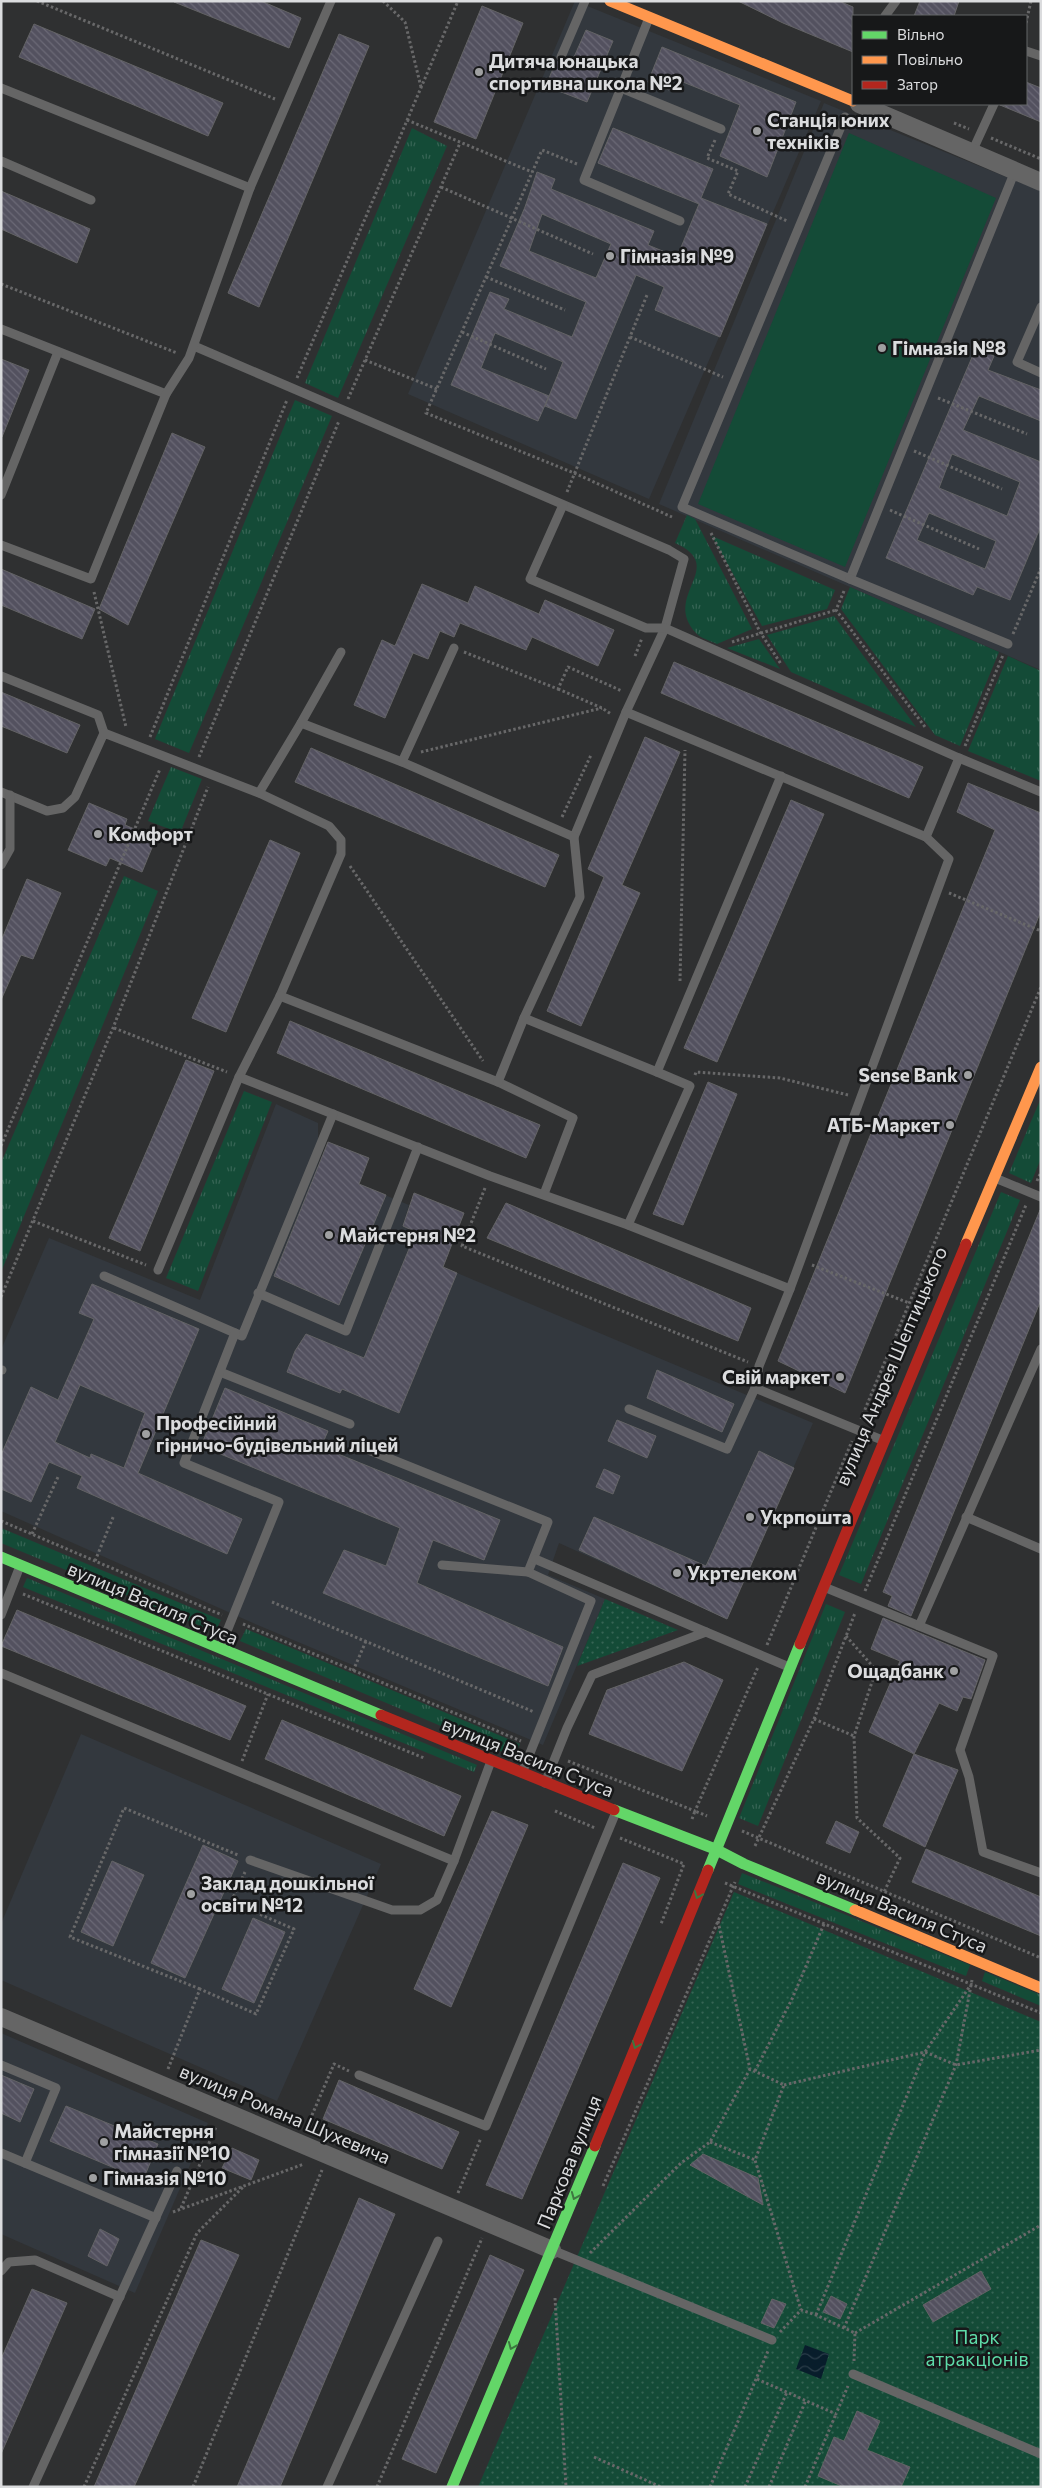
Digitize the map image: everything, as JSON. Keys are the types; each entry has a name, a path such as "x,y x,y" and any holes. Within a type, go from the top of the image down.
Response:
{"street":[{"path":"610,1 852,100"},
{"path":"861,105 1041,182"},
{"name":"вулиця Андрея Шептицького","path":"715,1850 882,1440 1041,1067"},
{"name":"вулиця Василя Стуса","path":"1,1557 220,1650 616,1812 715,1850 744,1864 1041,1988"},
{"name":"Паркова вулиця","path":"452,2487 552,2250 715,1850"},
{"name":"вулиця Романа Шухевича","path":"1,2017 552,2250"}],"lane":[{"path":"1,544 91,579 166,394 189,358 194,346 250,188 331,1"},
{"path":"561,57 584,1"},
{"path":"886,15 896,1"},
{"path":"649,18 584,180 680,221"},
{"path":"1027,51 1041,56"},
{"path":"1,88 250,188"},
{"path":"621,88 720,129"},
{"path":"972,152 994,105"},
{"path":"845,117 682,507 1008,644"},
{"path":"1,161 91,200"},
{"path":"850,578 1015,171"},
{"path":"1041,307 1017,362 1041,373"},
{"path":"1,329 166,394"},
{"path":"194,346 669,550 684,559 665,628 626,712 574,837 580,897 524,1018 498,1082"},
{"path":"1,495 58,352"},
{"path":"563,505 530,579 646,628 665,628 1041,792"},
{"path":"404,759 454,648"},
{"path":"259,793 341,652"},
{"path":"1,676 98,715 104,733 74,797 63,808 47,811 6,794 10,849 1,865"},
{"path":"626,712 926,837 949,859 801,1261 758,1366 755,1388 727,1449 629,1410"},
{"path":"301,723 404,759 574,837"},
{"path":"104,733 259,793 329,826 341,840 341,854 280,996 239,1077 158,1270"},
{"path":"926,837 960,758"},
{"path":"657,1072 781,776"},
{"path":"280,996 498,1082 573,1118 544,1194"},
{"path":"524,1018 690,1086 628,1225"},
{"path":"239,1077 490,1176 628,1225 790,1290"},
{"path":"104,1276 242,1336 258,1293 334,1114"},
{"path":"258,1293 346,1331 418,1147"},
{"path":"993,1177 1041,1197"},
{"path":"220,1650 279,1502 184,1463 235,1333"},
{"path":"919,1626 1041,1350"},
{"path":"220,1372 350,1424"},
{"path":"755,1388 882,1440"},
{"path":"356,1445 548,1522 535,1559 528,1572"},
{"path":"966,1517 1041,1549"},
{"path":"535,1559 789,1667"},
{"path":"1,1615 20,1565"},
{"path":"442,1565 528,1572 591,1602 522,1773"},
{"path":"823,1587 860,1604 993,1656 960,1750 969,1778 983,1852 1041,1873"},
{"path":"545,1783 555,1756 592,1675 706,1632"},
{"path":"1,1673 454,1861"},
{"path":"250,1860 392,1910 420,1910 437,1900 454,1861 492,1760"},
{"path":"359,2075 486,2126 616,1812"},
{"path":"1,2065 56,2088 25,2163"},
{"path":"1,2153 156,2218"},
{"path":"34,2487 178,2171"},
{"path":"327,2487 438,2241"},
{"path":"552,2250 772,2340"},
{"path":"1,2271 9,2262 35,2260 120,2297"},
{"path":"853,2374 1041,2454"}],"path":[{"path":"37,1 287,104"},
{"path":"383,1 404,22 421,87"},
{"path":"145,749 292,389 458,1"},
{"path":"1027,19 1031,1"},
{"path":"407,120 460,144 532,172"},
{"path":"720,129 707,158 738,171 728,194 788,221 784,230"},
{"path":"194,768 343,411 460,144"},
{"path":"589,168 542,150 426,413 574,473 677,519"},
{"path":"441,187 593,254"},
{"path":"486,277 565,310"},
{"path":"1,284 189,358"},
{"path":"563,505 574,473 647,295"},
{"path":"462,332 546,369"},
{"path":"630,337 735,383"},
{"path":"365,360 437,389"},
{"path":"723,377 726,368"},
{"path":"926,393 1027,434"},
{"path":"904,447 1002,489"},
{"path":"880,506 979,548"},
{"path":"701,515 760,632 796,685"},
{"path":"960,758 1041,568"},
{"path":"836,610 850,578"},
{"path":"91,579 130,743"},
{"path":"712,650 760,632 836,610"},
{"path":"836,610 941,748"},
{"path":"632,664 646,628"},
{"path":"454,648 558,689 602,708 611,714"},
{"path":"558,689 568,667 622,692"},
{"path":"618,699 626,682"},
{"path":"607,723 614,707"},
{"path":"404,759 602,708"},
{"path":"680,990 685,736"},
{"path":"561,820 594,750"},
{"path":"1,1146 3,1137 165,757"},
{"path":"1,1296 114,1028 213,775"},
{"path":"341,854 498,1082"},
{"path":"938,889 1041,931"},
{"path":"555,1756 695,1811 762,1656 1041,987"},
{"path":"114,1028 239,1077"},
{"path":"690,1086 696,1072 780,1078 861,1099"},
{"path":"1041,1172 846,1636 814,1719 760,1838 1041,1958"},
{"path":"490,1176 462,1246 758,1366"},
{"path":"33,1221 158,1270"},
{"path":"801,1261 909,1303"},
{"path":"32,1534 58,1476"},
{"path":"95,1561 114,1515"},
{"path":"1,1521 532,1745"},
{"path":"11,1590 429,1759"},
{"path":"272,1602 544,1717"},
{"path":"846,1636 876,1670 854,1736 857,1818 900,1858 884,1892"},
{"path":"353,1671 366,1641"},
{"path":"238,1771 268,1694"},
{"path":"814,1719 854,1736"},
{"path":"124,1808 250,1860 231,1902 294,1929 256,2014 200,1989 70,1937 124,1808"},
{"path":"554,1811 1041,2013"},
{"path":"659,1929 684,1864"},
{"path":"580,2262 681,2163 710,2142 750,2069 718,1920"},
{"path":"755,2071 784,2016 824,1924"},
{"path":"844,2328 956,2065 971,1984 980,1962"},
{"path":"816,2315 925,2052 971,1984"},
{"path":"162,2086 200,1989"},
{"path":"750,2069 784,2085 925,2052 956,2065 1041,2050"},
{"path":"299,2143 334,2064 359,2075"},
{"path":"784,2085 755,2160 801,2310"},
{"path":"180,2209 223,2111"},
{"path":"452,2208 486,2126"},
{"path":"710,2142 755,2160"},
{"path":"156,2218 328,2155"},
{"path":"193,2487 328,2155"},
{"path":"84,2487 197,2233 244,2186"},
{"path":"377,2487 488,2223"},
{"path":"855,2333 1041,2225"},
{"path":"555,2296 566,2487"},
{"path":"801,2310 855,2333"},
{"path":"710,2487 772,2340 801,2310"},
{"path":"805,2487 853,2374 855,2333"},
{"path":"757,2379 836,2414"},
{"path":"745,2487 787,2392"},
{"path":"770,2487 806,2400"},
{"path":"594,2457 661,2487"}],"shaded area":[{"name":"Гімназія №9","path":"575,1 821,101 649,499 408,394"},
{"name":"Гімназія №8","path":"824,103 1041,191 1041,670 659,504"},
{"path":"276,1104 318,1123 318,1139 326,1142 317,1167 409,1205 403,1226 451,1247 443,1267 813,1423 727,1619 559,1543 548,1575 605,1599 543,1745 253,1623 1,1511 1,1350 49,1238 200,1300"},
{"name":"Заклад дошкільної освіти №12","path":"81,1734 381,1864 277,2101 1,1980 1,1924"},
{"name":"Гімназія №10","path":"1,2033 208,2123 135,2293 1,2234"}],"green space":[{"path":"412,128 447,146 338,398 305,383"},
{"path":"849,133 996,198 845,567 698,504"},
{"path":"295,400 332,416 189,753 155,739"},
{"path":"687,515 695,519 752,629 717,644 698,635 687,619 686,606 696,572 696,562 690,552 675,543"},
{"path":"712,536 835,590 827,609 762,626"},
{"path":"850,587 999,652 960,746 935,735 841,609"},
{"path":"834,616 916,727 791,672 767,635"},
{"path":"759,639 780,669 727,648"},
{"path":"1008,656 1041,671 1041,781 968,751"},
{"path":"171,767 202,779 180,833 148,821"},
{"path":"124,876 158,891 1,1272 1,1163"},
{"path":"244,1091 272,1102 198,1291 166,1278"},
{"path":"1041,1098 1041,1158 1031,1183 1009,1173"},
{"path":"1001,1192 1020,1200 861,1584 839,1575"},
{"path":"1,1528 221,1620 215,1632 1,1543"},
{"path":"27,1578 477,1765 474,1772 23,1587"},
{"path":"605,1599 678,1630 577,1666"},
{"path":"826,1604 845,1612 758,1826 739,1818"},
{"path":"246,1629 520,1744 514,1757 240,1641"},
{"path":"742,1873 970,1965 966,1976 738,1884"},
{"name":"Парк атракціонів","path":"734,1892 1041,2022 1041,2487 478,2487"},
{"path":"985,1972 1041,1995 1041,2006 982,1981"}],"water":[{"path":"805,2345 829,2354 821,2379 796,2369"}],"building":[{"path":"261,1 301,18 289,48 174,2"},
{"path":"738,1 839,1 853,7 852,52 783,23"},
{"path":"920,1 959,1 954,15 914,15"},
{"name":"Дитяча юнацька спортивна школа №2","path":"482,6 523,23 476,139 434,122"},
{"path":"34,24 223,103 208,136 19,57"},
{"path":"586,30 613,41 587,102 546,86 556,61 570,66"},
{"path":"339,34 369,46 259,307 228,293"},
{"name":"Станція юних техніків","path":"662,47 796,102 767,177 720,156 740,105 673,78 669,90 648,82"},
{"path":"1027,82 1041,88 1041,122 1000,105 1027,105"},
{"path":"613,128 713,169 701,198 767,224 720,337 655,310 664,287 636,275 576,419 545,406 563,362 495,333 481,368 549,396 538,421 451,385 490,292 509,299 504,309 572,337 586,302 500,266 525,207 537,172 555,179 551,189 654,231 648,245 677,257 699,204 598,163","holes":["542,214 611,244 596,278 529,251"]},
{"path":"1,191 90,229 77,263 1,229"},
{"path":"976,348 994,356 988,370 1041,390 1041,421 979,396 963,430 1041,462 1041,526 1010,600 977,587 973,595 886,558","holes":["952,454 1020,482 1007,516 939,488","929,513 996,541 985,569 917,540"]},
{"path":"1,359 29,370 2,437 1,437"},
{"path":"172,433 205,447 128,625 99,609"},
{"path":"1,569 95,609 82,639 1,605"},
{"path":"422,584 468,603 475,586 539,614 545,600 614,630 598,666 532,637 526,650 460,623 454,637 440,631 428,659 413,653 385,718 354,705 382,640 395,646"},
{"path":"674,662 923,767 909,798 661,693"},
{"path":"1,692 80,725 67,753 1,726"},
{"path":"645,737 680,752 622,885 640,893 581,1026 547,1011 604,877 588,869"},
{"path":"311,748 559,855 545,887 295,782"},
{"path":"968,783 1041,813 1041,911 845,1393 778,1361 995,830 957,812"},
{"path":"791,800 824,814 717,1062 684,1048"},
{"name":"Комфорт","path":"89,803 127,819 125,825 156,838 142,872 110,858 106,866 68,850"},
{"path":"270,840 300,853 226,1032 192,1018"},
{"path":"27,879 61,893 33,959 21,955 1,1000 1,941"},
{"path":"290,1021 540,1125 526,1158 277,1053"},
{"path":"186,1060 214,1071 140,1251 109,1238"},
{"path":"708,1082 737,1094 683,1225 653,1214"},
{"name":"Майстерня №2","path":"328,1142 369,1158 359,1184 386,1195 339,1305 274,1276"},
{"path":"414,1193 464,1213 443,1267 457,1273 399,1413 342,1389 340,1393 287,1372 295,1351 306,1334 364,1358 416,1232 403,1226"},
{"path":"506,1203 751,1308 738,1341 487,1238"},
{"path":"1040,1210 1041,1300 911,1616 888,1606 892,1596 883,1592"},
{"name":"Професійний гірничо-будівельний ліцей","path":"92,1284 199,1329 138,1473 242,1519 227,1554 77,1488 82,1476 49,1462 31,1502 1,1489 1,1455 31,1387 58,1400 94,1319 79,1313","holes":["80,1385 145,1413 124,1468 91,1454 90,1458 55,1442"]},
{"path":"657,1370 734,1404 722,1432 647,1398"},
{"path":"225,1388 328,1431 321,1447 500,1520 484,1560 433,1540 417,1583 563,1647 548,1686 323,1593 344,1550 386,1566 400,1528 201,1446"},
{"path":"617,1420 656,1436 647,1458 608,1441"},
{"path":"759,1451 794,1468 727,1619 579,1550 594,1517 706,1566"},
{"path":"604,1469 620,1476 613,1494 596,1487"},
{"path":"17,1610 246,1706 230,1740 1,1646"},
{"path":"883,1618 985,1660 971,1699 963,1697 957,1711 939,1703 914,1754 869,1732 900,1661 871,1649"},
{"path":"684,1662 723,1680 682,1771 589,1734 607,1690"},
{"path":"282,1720 461,1796 444,1836 265,1759"},
{"path":"914,1754 958,1770 925,1847 883,1826"},
{"path":"492,1811 528,1825 451,2007 414,1989"},
{"path":"836,1821 859,1832 850,1853 826,1843"},
{"path":"203,1845 238,1861 185,1978 151,1963"},
{"path":"926,1849 1041,1897 1041,1936 912,1882"},
{"path":"112,1861 144,1875 113,1946 81,1932"},
{"path":"623,1863 660,1878 522,2199 486,2185"},
{"path":"253,1918 285,1932 254,2003 222,1989"},
{"path":"1,2075 34,2089 20,2122 1,2113"},
{"path":"339,2080 459,2132 442,2169 323,2119"},
{"name":"Майстерня гімназії №10","path":"66,2106 158,2144 143,2180 50,2141"},
{"path":"232,2148 259,2160 251,2180 222,2168"},
{"path":"703,2154 758,2178 763,2205 690,2165"},
{"path":"359,2198 395,2214 280,2487 237,2487"},
{"path":"100,2229 119,2239 107,2266 88,2256"},
{"path":"201,2240 239,2255 134,2487 94,2487"},
{"path":"490,2255 524,2270 436,2473 402,2459"},
{"path":"981,2271 991,2289 933,2322 923,2305"},
{"path":"32,2289 67,2303 1,2454 1,2359"},
{"path":"831,2296 847,2304 840,2319 823,2312"},
{"path":"772,2299 786,2304 774,2328 761,2323"},
{"path":"857,2411 880,2421 867,2450 910,2467 901,2487 844,2487 818,2476 834,2437 844,2441"}],"traffic: fast":[{"path":"1,1557 381,1715"},
{"path":"708,1870 800,1644"},
{"path":"614,1810 715,1849 744,1864 855,1910"},
{"path":"452,2487 595,2146"}],"traffic: slow":[{"path":"610,1 852,101"},
{"path":"966,1244 1041,1067"},
{"path":"855,1910 1041,1988"}],"traffic: jam":[{"path":"800,1644 966,1244"},
{"path":"381,1715 614,1810"},
{"path":"595,2146 708,1870"}],"place":[{"name":"Дитяча юнацька спортивна школа №2","path":"479,72"},
{"name":"Станція юних техніків","path":"757,131"},
{"name":"Гімназія №9","path":"610,256"},
{"name":"Гімназія №8","path":"882,348"},
{"name":"Комфорт","path":"98,834"},
{"name":"Sense Bank","path":"968,1075"},
{"name":"АТБ-Маркет","path":"950,1125"},
{"name":"Майстерня №2","path":"329,1235"},
{"name":"Свій маркет","path":"840,1377"},
{"name":"Професійний гірничо-будівельний ліцей","path":"146,1434"},
{"name":"Укрпошта","path":"750,1517"},
{"name":"Укртелеком","path":"677,1573"},
{"name":"Ощадбанк","path":"954,1671"},
{"name":"Заклад дошкільної освіти №12","path":"191,1894"},
{"name":"Майстерня гімназії №10","path":"104,2142"},
{"name":"Гімназія №10","path":"93,2178"}]}
